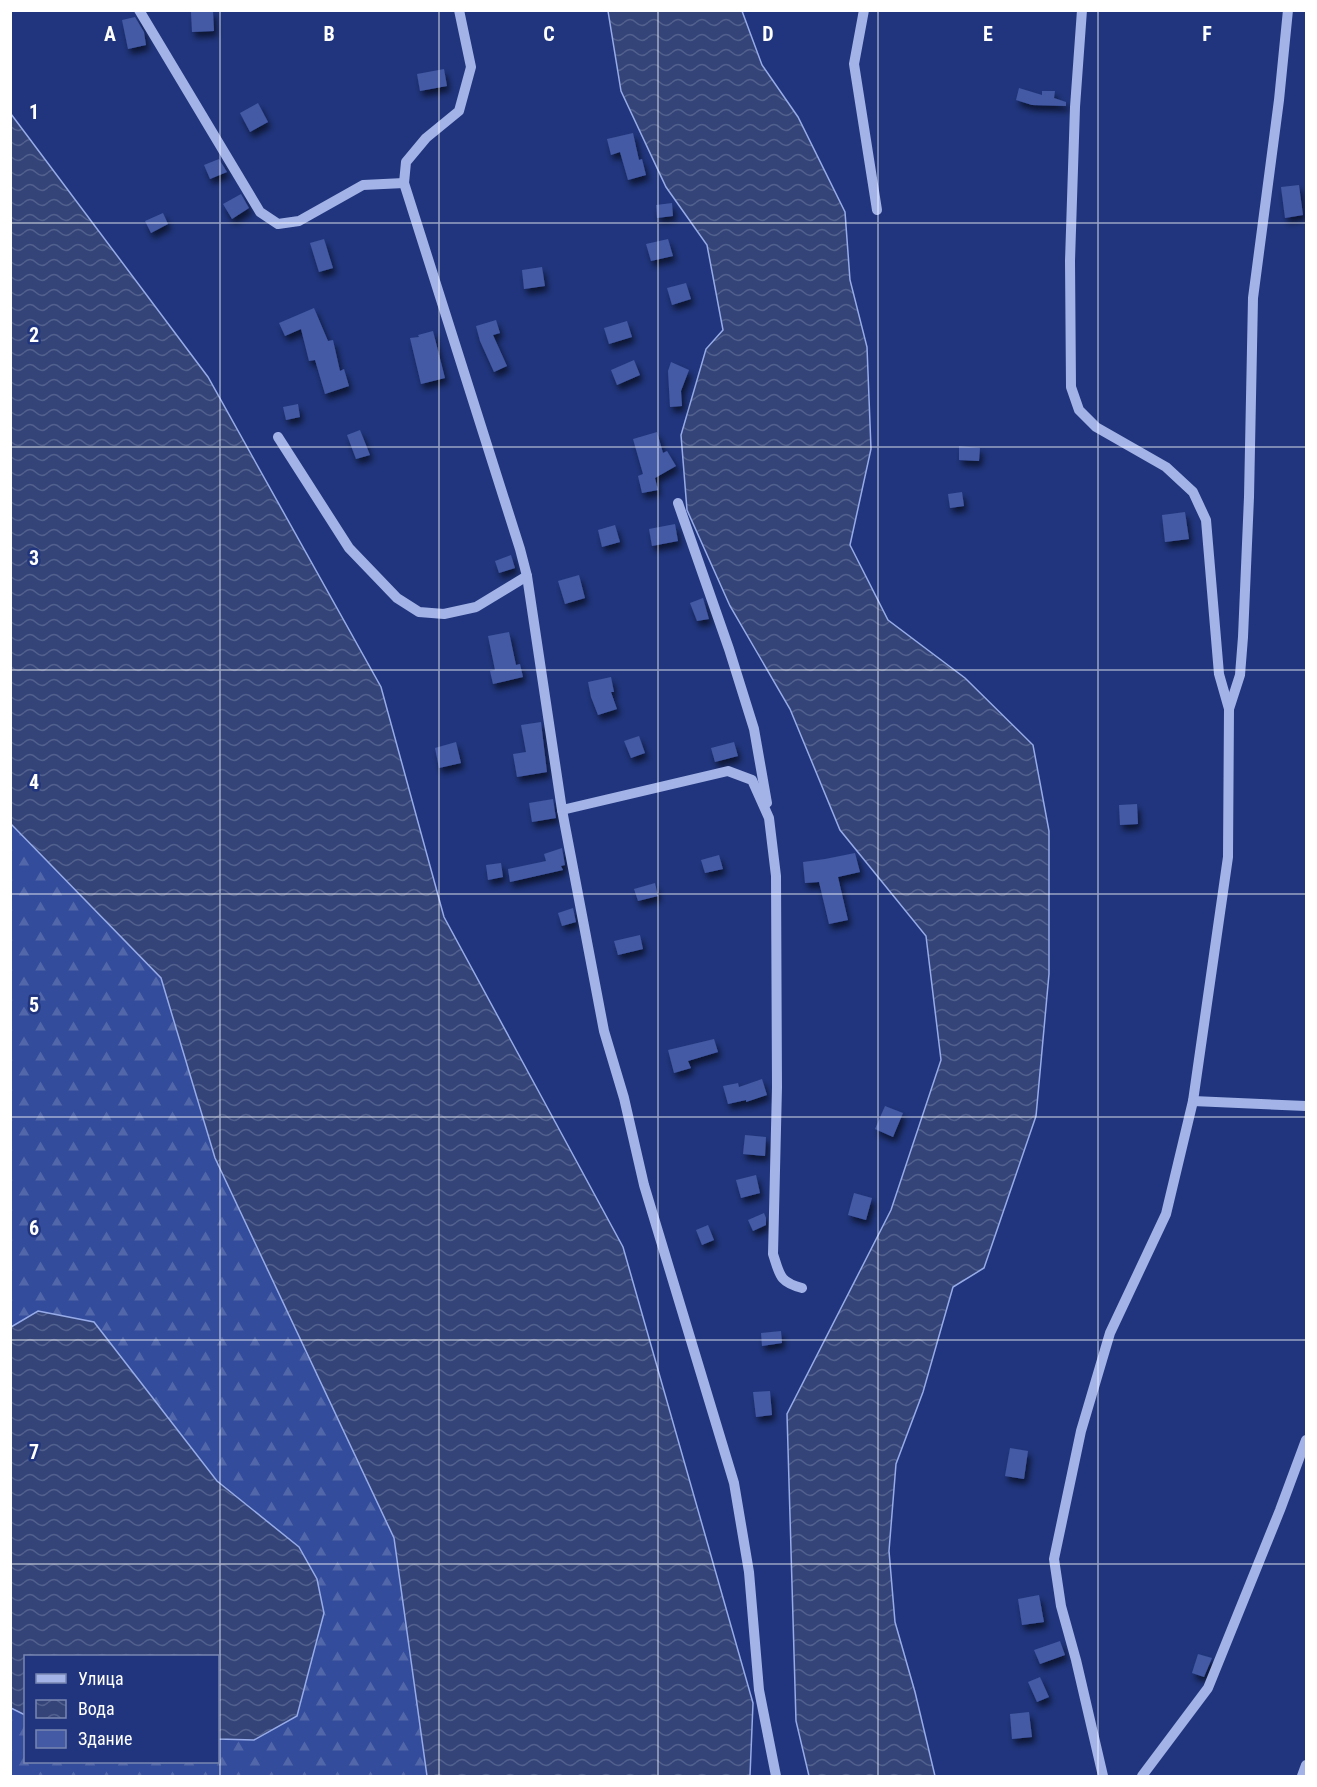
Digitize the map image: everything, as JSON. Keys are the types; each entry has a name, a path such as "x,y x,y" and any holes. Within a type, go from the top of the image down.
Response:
{"street":[{"path":"139,10 260,212 278,224 299,221 363,185 404,183"},
{"path":"459,10 471,67 459,111 426,138 406,162 404,183 527,576 562,810 604,1031 624,1098 644,1185 734,1483 748,1572 759,1690 776,1776"},
{"path":"864,10 854,64 877,210"},
{"path":"1082,10 1075,107 1070,261 1071,387 1079,410 1096,427 1166,467 1193,492 1206,520 1219,674 1229,709 1228,857 1193,1101 1166,1214 1110,1333 1081,1431 1054,1559 1061,1606 1103,1776"},
{"path":"1229,709 1240,675 1243,637 1249,497 1253,298 1279,100 1288,10"},
{"path":"278,438 349,548 397,598 419,612 444,614 476,606 527,576"},
{"path":"678,503 729,649 754,729 769,818 776,876 777,1087 773,1254 780,1275 788,1284 802,1288"},
{"path":"562,810 728,771 752,780 769,818"},
{"path":"1193,1101 1306,1106"},
{"path":"1142,1776 1208,1688 1306,1440"},
{"path":"1302,1776 1306,1766"}],"green space":[{"path":"11,796 163,902 394,1538 419,1702 427,1776 11,1776 11,1708 24,1714 24,1763 219,1763 219,1739 254,1740 299,1547 217,1481 94,1322 38,1311 11,1327"}],"water":[{"path":"608,11 742,11 762,65 798,117 845,212 850,280 867,347 871,449 850,545 888,620 965,678 1033,745 1049,831 1049,974 1036,1116 984,1268 953,1287 923,1392 896,1464 889,1551 895,1622 935,1776 809,1776 796,1721 787,1414 891,1210 941,1060 926,936 840,830 790,709 730,606 687,510 681,435 706,349 723,330 707,245 666,187 621,91"},
{"path":"11,114 208,377 381,687 444,917 623,1247 753,1703 750,1776 427,1776 394,1538 215,1158 161,978 11,824"},
{"path":"38,1311 94,1322 217,1481 299,1547 317,1579 324,1613 297,1716 254,1740 219,1739 219,1655 24,1655 24,1714 11,1708 11,1327"}],"building":[{"path":"213,11 214,31 192,32 191,12"},
{"path":"135,17 144,32 146,45 128,49 122,20"},
{"path":"444,69 447,86 420,91 417,74"},
{"path":"1019,88 1042,95 1042,91 1055,91 1054,98 1066,102 1066,106 1032,105 1016,100"},
{"path":"258,103 268,122 250,132 240,113"},
{"path":"633,133 639,160 642,159 646,175 628,180 620,152 611,155 607,139"},
{"path":"219,159 227,172 210,179 204,165"},
{"path":"1299,185 1303,215 1285,218 1281,187"},
{"path":"241,194 249,208 232,219 223,204"},
{"path":"672,203 673,216 657,218 656,205"},
{"path":"163,213 168,224 151,233 145,221"},
{"path":"324,239 333,268 319,272 310,243"},
{"path":"668,239 673,256 651,261 646,244"},
{"path":"542,267 545,286 524,289 522,270"},
{"path":"686,283 691,299 672,305 667,288"},
{"path":"314,308 328,341 333,340 340,371 344,369 349,386 325,394 315,360 309,361 301,329 285,336 279,323"},
{"path":"496,320 500,333 493,335 507,366 494,372 476,326"},
{"path":"627,321 632,337 609,344 604,328"},
{"path":"433,331 445,378 421,384 410,338"},
{"path":"634,360 640,375 617,385 611,370"},
{"path":"671,362 689,370 681,391 682,406 670,407 668,371"},
{"path":"298,404 300,417 286,420 283,407"},
{"path":"360,430 370,455 356,459 347,435"},
{"path":"657,432 663,453 667,451 676,466 655,478 658,490 642,493 638,476 643,474 633,439"},
{"path":"959,446 980,448 979,461 959,460"},
{"path":"962,492 964,506 950,508 948,494"},
{"path":"1185,512 1189,539 1165,542 1162,515"},
{"path":"675,524 678,541 652,546 649,529"},
{"path":"615,525 620,542 602,547 598,530"},
{"path":"511,555 515,568 499,573 495,561"},
{"path":"579,575 585,598 565,604 558,581"},
{"path":"703,598 709,619 697,621 690,603"},
{"path":"509,632 516,665 520,664 523,677 493,684 490,671 495,670 488,636"},
{"path":"611,677 614,692 611,692 617,709 598,715 588,682"},
{"path":"541,722 547,772 517,777 513,754 526,752 521,725"},
{"path":"639,736 645,753 631,758 624,741"},
{"path":"456,742 461,763 439,768 435,748"},
{"path":"734,742 738,756 715,762 711,748"},
{"path":"553,799 556,818 532,822 529,803"},
{"path":"1137,804 1138,824 1120,825 1119,805"},
{"path":"562,848 565,865 561,866 563,870 510,882 508,869 546,861 544,854"},
{"path":"855,853 860,872 838,877 848,920 829,924 819,882 805,883 803,862"},
{"path":"719,855 723,869 705,873 701,860"},
{"path":"501,863 503,877 488,880 486,865"},
{"path":"655,883 658,896 638,901 634,889"},
{"path":"573,908 576,922 562,926 558,913"},
{"path":"640,935 643,949 618,955 614,941"},
{"path":"714,1039 718,1052 688,1061 691,1068 674,1073 668,1050"},
{"path":"762,1079 767,1095 746,1102 746,1100 728,1104 723,1086 738,1083 739,1087"},
{"path":"885,1106 903,1113 893,1137 875,1129"},
{"path":"745,1135 766,1137 765,1156 743,1154"},
{"path":"756,1175 760,1193 741,1198 736,1180"},
{"path":"854,1193 872,1198 866,1220 848,1215"},
{"path":"764,1213 766,1225 753,1231 748,1220"},
{"path":"708,1225 714,1240 702,1245 696,1230"},
{"path":"781,1331 782,1343 762,1346 761,1333"},
{"path":"770,1391 772,1415 756,1417 753,1392"},
{"path":"1010,1448 1028,1451 1024,1479 1005,1476"},
{"path":"1039,1595 1044,1622 1022,1625 1018,1599"},
{"path":"1060,1641 1065,1655 1040,1664 1034,1650"},
{"path":"1198,1654 1212,1658 1204,1677 1192,1673"},
{"path":"1040,1677 1049,1697 1037,1702 1028,1682"},
{"path":"1029,1712 1032,1737 1012,1739 1010,1714"}]}
